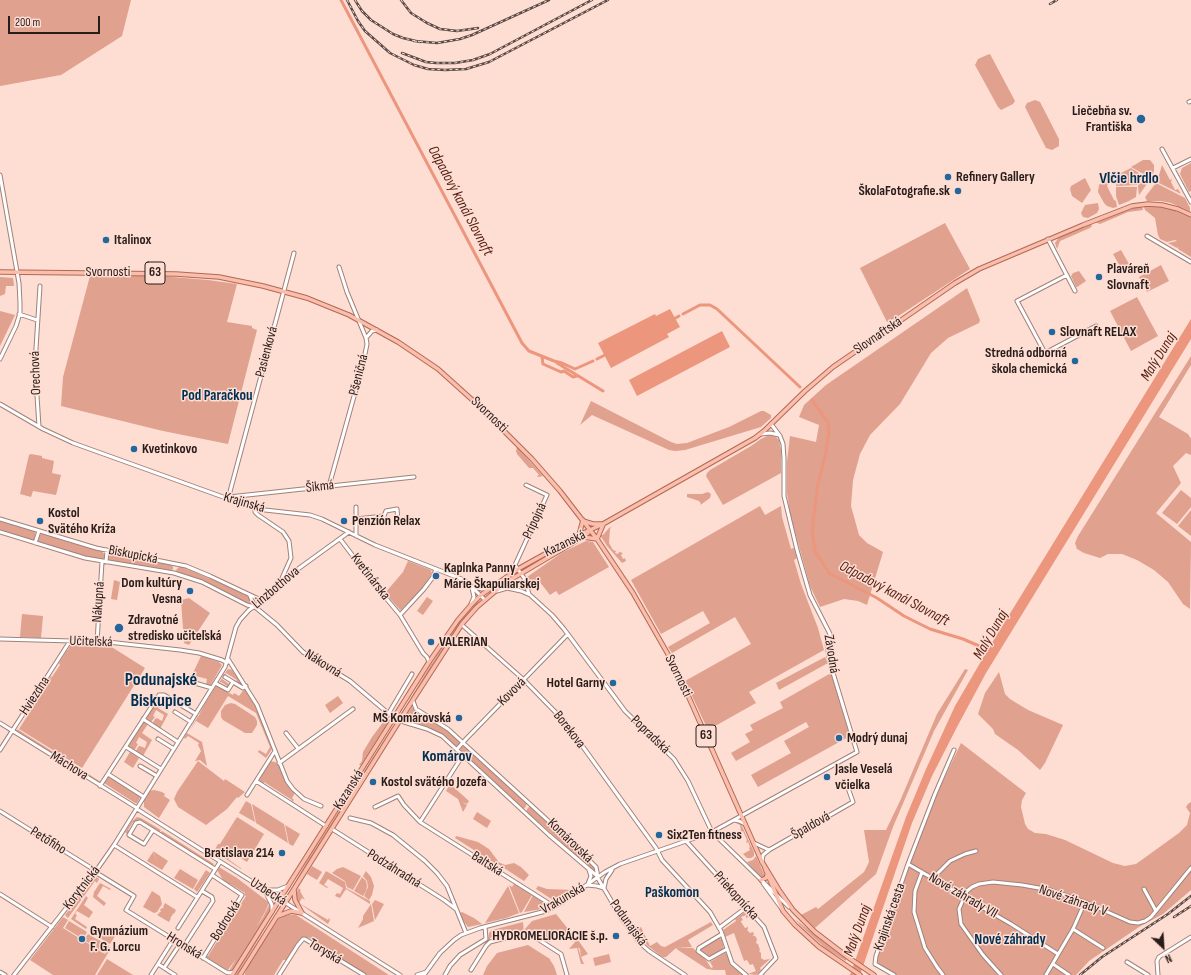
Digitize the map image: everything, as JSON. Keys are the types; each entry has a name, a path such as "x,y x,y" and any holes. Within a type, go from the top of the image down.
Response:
{"main road":[{"name":"Slovnaftská","path":"591,531 727,455 761,434 828,371 955,283 979,269 1138,204 1166,206 1178,209 1191,216"},
{"name":"Svornosti","path":"0,272 138,272 202,275 244,282 284,291 318,302 378,330 404,345 438,369 478,404 532,459 583,520 633,593 682,682 776,893"},
{"path":"579,535 583,520 592,524 603,524 597,539 583,537"},
{"name":"Kazanská","path":"233,973 449,632 471,605 491,587 518,569 579,535 591,531"},
{"name":"Kazanská","path":"240,975 400,720 462,625 473,611 495,592 521,574 591,531"},
{"name":"Svornosti","path":"762,862 793,910"},
{"path":"760,880 766,878 767,875"},
{"path":"294,889 294,900 302,913"},
{"name":"Popradská","path":"776,893 783,911 806,936 860,975"},
{"name":"Popradská","path":"793,910 815,932 872,974"},
{"path":"276,917 291,911 302,913"}],"street":[{"path":"1162,149 1191,202"},
{"path":"1173,168 1191,159"},
{"path":"0,174 20,287 19,314 13,332 0,359"},
{"path":"1147,236 1191,262"},
{"path":"1048,240 1075,291"},
{"name":"Pasienková","path":"228,498 294,253"},
{"name":"Pšeničná","path":"329,486 363,364 367,344 339,267"},
{"path":"1067,275 1017,301 1045,353 1096,326"},
{"name":"Orechová","path":"39,427 35,366 40,286"},
{"path":"19,314 37,320"},
{"path":"366,338 372,331 378,330"},
{"name":"Krajinská","path":"0,404 39,427 73,443 255,508 310,515 322,519 375,545 464,580 485,600"},
{"name":"Závodná","path":"712,832 856,752 830,663 827,644 830,634 810,594 797,550 783,490 783,448 779,435 771,424"},
{"path":"761,434 770,433 779,435"},
{"name":"Šikmá","path":"228,498 414,477"},
{"name":"Prípojná","path":"518,569 515,565 547,495 526,485"},
{"path":"356,507 356,536"},
{"path":"255,508 255,512 258,515 283,532 290,541 291,558 277,589"},
{"path":"356,519 384,516 386,511 397,510 398,522"},
{"name":"Biskupická","path":"0,519 107,550 186,566 263,601"},
{"path":"35,543 39,531"},
{"name":"Biskupická","path":"0,532 70,554 104,562 174,573 202,582 247,605 255,607"},
{"name":"Linzbothova","path":"227,661 238,623 244,615 263,601 298,569 349,532"},
{"name":"Kvetinárska","path":"340,539 375,585 400,614 429,662"},
{"name":"Nákupná","path":"97,642 104,562 107,550"},
{"path":"174,573 176,564"},
{"name":"Kvetinárska","path":"400,614 424,589 436,569"},
{"name":"Popradská","path":"518,569 524,578 530,595"},
{"path":"471,605 474,597 472,587 482,589 491,587"},
{"name":"Popradská","path":"495,592 507,588 513,588 521,591 530,595 552,615 568,634 625,711 674,759 688,781 712,832 760,880 793,910"},
{"path":"250,595 255,607"},
{"name":"Nákovná","path":"255,607 277,625 303,652 352,682 388,715 395,717"},
{"name":"Borekova","path":"462,625 524,680 565,722 662,860 710,912 722,934 732,963 746,975"},
{"name":"Kovová","path":"457,749 568,634"},
{"name":"Učiteľská","path":"0,639 97,642 188,651 227,661"},
{"name":"Hviezdna","path":"0,750 70,641"},
{"path":"427,657 435,654"},
{"path":"227,661 246,686 259,710 284,776 293,789 307,801 321,806"},
{"name":"Korytnická","path":"16,974 92,875 96,872 196,714 227,661"},
{"path":"388,715 412,674"},
{"path":"225,677 243,688 246,686"},
{"path":"188,681 212,688"},
{"path":"215,683 228,690 233,682"},
{"path":"100,786 157,697 162,694 196,714"},
{"name":"Komárovská","path":"413,700 416,709 444,726 463,742 566,837 596,867 598,877"},
{"path":"279,764 353,709"},
{"path":"175,712 191,722"},
{"name":"Komárovská","path":"395,717 438,734 457,749 549,835 598,877"},
{"path":"143,719 178,742"},
{"name":"Máchova","path":"0,723 137,809"},
{"path":"286,733 297,747"},
{"path":"158,739 174,749"},
{"path":"126,747 161,769"},
{"name":"Krajinská cesta","path":"894,975 875,964 875,961 913,850 954,750"},
{"path":"247,795 275,751"},
{"path":"420,822 463,755"},
{"path":"269,760 274,760 279,764"},
{"path":"140,766 157,776"},
{"path":"108,774 144,797"},
{"path":"256,781 326,826"},
{"name":"Špaldová","path":"768,850 854,802 848,788"},
{"name":"Baltská","path":"375,807 398,796 404,805 420,822 553,907"},
{"name":"Uzbecká","path":"137,809 400,975"},
{"name":"Petőfiho","path":"0,811 96,872"},
{"name":"Podzáhradná","path":"350,818 371,823 393,834 425,861 445,882 466,933"},
{"path":"734,820 745,824"},
{"path":"129,835 136,823 140,822 215,869"},
{"name":"Podzáhradná","path":"332,829 456,909"},
{"path":"122,833 127,836 129,835 144,844 153,830"},
{"name":"Vrakunská","path":"426,974 433,961 445,947 466,933 546,911 605,872 627,861 712,832"},
{"name":"Priekopnícka","path":"686,841 764,927 776,958 760,975"},
{"path":"754,843 768,850 763,855 762,862"},
{"path":"114,845 197,897"},
{"path":"933,878 950,861 976,851"},
{"path":"178,928 220,862"},
{"name":"Nové záhrady VII","path":"908,864 1011,924 1058,954"},
{"path":"596,867 605,872"},
{"path":"589,869 591,876 587,885 604,888 606,878 614,868"},
{"name":"Nové záhrady V","path":"964,896 974,885 993,882 1013,884 1050,890 1085,902 1136,923 1147,920 1156,911 1191,868"},
{"name":"Hronská","path":"96,872 134,896 126,910 202,958 226,972 233,973"},
{"path":"922,872 915,891 914,912 925,948 943,975"},
{"name":"Bodrocká","path":"202,958 242,895 212,875"},
{"name":"Podunajská","path":"598,877 622,919 639,942 649,951 685,975"},
{"name":"Popradská","path":"760,880 783,911"},
{"path":"272,913 272,905 264,890 278,890 290,885"},
{"path":"1144,889 1156,911"},
{"name":"Bodrocká","path":"184,946 213,901 212,898 202,891"},
{"path":"0,894 52,927"},
{"path":"964,896 959,909 961,924 983,955 1001,975"},
{"path":"1046,975 1073,929 1085,902"},
{"path":"719,928 747,907"},
{"path":"445,975 450,966 460,955 484,942 487,938 485,927"},
{"path":"1073,929 1103,948"},
{"path":"471,970 490,942 525,933 530,934 561,954 567,975"},
{"path":"722,934 699,948 698,951 709,959 728,949"},
{"path":"1158,975 1157,961 1159,957 1191,937"},
{"name":"Toryská","path":"279,975 298,945 305,939 364,975"},
{"path":"151,975 173,940"},
{"path":"164,968 180,944"},
{"path":"1127,962 1148,975"},
{"path":"158,964 173,974"},
{"path":"1053,964 1069,975"},
{"path":"0,972 6,975"},
{"path":"16,974 21,975"},
{"path":"417,975 426,974"}],"shaded area":[{"path":"0,0 131,0 122,36 61,75 0,86"},
{"path":"990,54 1015,101 1013,104 1001,110 975,65 978,59"},
{"path":"1035,100 1040,102 1059,139 1059,146 1052,150 1046,148 1025,107 1027,103"},
{"path":"1143,160 1150,160 1154,165 1154,171 1151,178 1131,167"},
{"path":"1191,163 1191,191 1189,192 1180,174 1182,168"},
{"path":"1162,165 1170,180 1172,179 1171,182 1175,190 1178,189 1181,194 1157,182"},
{"path":"1131,168 1139,173 1137,185 1116,186 1117,175"},
{"path":"1140,174 1149,181 1139,195 1138,187"},
{"path":"1085,178 1091,190 1082,203 1072,196 1070,189 1071,186"},
{"path":"1104,181 1108,184 1107,186 1114,200 1116,201 1117,207 1113,208 1107,206 1098,192 1099,185"},
{"path":"1156,183 1185,198 1190,211 1171,203 1147,201 1145,197"},
{"path":"1116,187 1137,187 1136,197 1119,205 1116,196"},
{"path":"1098,203 1099,209 1097,213 1088,218 1083,217 1081,213 1085,205"},
{"path":"1142,206 1143,210 1128,212 1100,224 1095,222 1128,209"},
{"path":"1144,207 1165,207 1191,218 1191,257 1178,249 1178,247 1177,248 1168,243 1177,241 1167,242 1160,239 1155,218 1145,210"},
{"path":"945,223 970,269 887,322 860,268"},
{"path":"1091,224 1092,226 1090,228 1060,241 1057,249 1055,243 1059,237"},
{"path":"1121,250 1129,264 1121,268 1113,254"},
{"path":"1161,265 1169,281 1147,292 1139,277"},
{"path":"1079,271 1086,281 1076,287 1071,276 1073,273"},
{"path":"90,276 160,276 237,284 227,322 252,326 252,328 257,330 228,444 163,431 61,406 63,377"},
{"path":"0,277 13,278 14,286 6,286 5,294 0,296"},
{"path":"967,288 980,320 979,323 948,338 931,353 900,404 870,435 860,454 853,480 851,506 859,535 867,543 883,552 867,605 858,601 844,599 820,607 810,586 790,514 787,493 787,462 790,436 816,442 819,425 799,417 804,405 826,385"},
{"path":"1137,297 1158,336 1131,351 1110,311"},
{"path":"670,309 680,327 667,334 669,337 611,368 598,343 655,314 656,316"},
{"path":"0,311 15,315 0,346"},
{"path":"1191,319 1191,339 986,673 957,727 932,776 912,823 860,975 850,975 906,817 955,706 987,651"},
{"path":"722,331 730,347 637,396 629,380"},
{"path":"1191,356 1191,365 1159,417 1188,434 1191,439 1191,455 1186,453 1173,466 1181,483 1156,513 1191,542 1190,609 1183,604 1168,582 1154,570 1137,560 1122,554 1108,554 1100,558 1077,549 1075,543"},
{"path":"591,401 677,444 687,443 729,427 761,411 771,415 771,418 761,427 685,450 675,451 669,450 592,415 580,425"},
{"path":"769,435 776,437 779,440 781,450 781,473 723,505 706,476 707,473"},
{"path":"517,447 543,476 538,477 537,476 539,475 533,468 529,468 517,454"},
{"path":"29,455 42,456 42,458 54,461 52,473 61,475 56,495 33,491 31,497 20,494"},
{"path":"1181,490 1191,498 1191,507 1177,524 1162,513"},
{"path":"708,492 711,494 710,498 699,506 701,504 699,501 687,497 687,494 702,494"},
{"path":"760,506 765,515 781,506 782,517 791,549 794,548 797,558 794,560 801,584 818,628 824,650 749,692 756,703 708,730 685,681 751,644 735,617 672,653 668,647 710,623 703,611 661,634 631,580"},
{"path":"1191,510 1191,536 1178,526"},
{"path":"637,512 610,529 609,543 613,550 616,551 615,553 623,553 621,555 626,561 622,563 607,546 600,535 603,535 609,528"},
{"path":"0,520 35,531 35,538 33,541 0,531"},
{"path":"42,533 102,551 104,558 87,558 38,542 39,536"},
{"path":"586,541 593,542 609,567 559,595 556,591 550,595 539,581 531,590 529,588 527,577 563,552"},
{"path":"112,553 171,564 173,569 170,571 109,561 108,557"},
{"path":"408,561 431,570 432,574 424,587 400,610 385,593 403,572"},
{"path":"180,566 249,597 251,603 246,603 210,584 178,573 176,570"},
{"path":"114,580 120,582 117,600 111,599"},
{"path":"427,597 433,601 423,615 417,611"},
{"path":"189,598 210,613 189,645 184,643 181,600"},
{"path":"479,600 454,633 403,711 451,634 465,615"},
{"path":"22,614 43,616 41,638 20,637"},
{"path":"73,644 110,646 145,668 82,768 19,729 39,698 38,697 42,694 40,693 60,665 59,663 67,650 69,650 68,649 70,646"},
{"path":"201,656 219,662 222,665 210,686 206,685 207,679 192,675"},
{"path":"825,657 828,663 779,690 776,683"},
{"path":"965,669 968,670 934,731 893,827 876,874 815,928 801,915 816,907 818,909 864,872 869,862 864,830 886,830 937,714"},
{"path":"227,670 232,670 243,686 226,673 222,679 229,684 230,682 229,686 226,688 227,686 221,682 219,683"},
{"path":"999,672 1005,694 1010,699 1028,710 1063,725 1045,763 1040,770 1018,750 995,734 993,729 978,714 985,693"},
{"path":"831,673 850,736 758,787 751,775 791,753 784,741 809,727 806,722 736,761 731,753 750,742 745,734 753,730 750,725 783,708 780,702"},
{"path":"216,686 233,695 234,693 239,696 245,688 257,708 272,749 266,758 258,752 259,750 266,754 270,747 256,713 228,696 208,728 196,721 189,732"},
{"path":"162,696 165,698 158,708 168,714 160,729 152,724 157,718 162,721 164,715 156,710 153,716 155,717 151,722 147,721 148,720 145,718 159,697"},
{"path":"338,696 343,703 330,713 325,705"},
{"path":"231,703 255,717 257,725 252,733 245,733 223,720 221,717 221,711 225,705"},
{"path":"412,707 451,734 459,741 460,744 456,746 437,732 404,719"},
{"path":"387,717 388,723 361,765 359,765 362,761 363,752"},
{"path":"143,722 148,724 142,733 152,740 143,756 135,752 139,746 145,748 147,742 139,737 136,743 138,744 134,751 128,746"},
{"path":"394,724 384,742 287,896 307,861"},
{"path":"17,729 101,782 100,784 16,731"},
{"path":"187,733 202,742 207,766 200,760 195,761 201,751 198,745 199,743 188,736 185,739 184,737"},
{"path":"961,743 1026,793 1022,800 1021,807 1025,824 1028,829 1035,833 1046,834 1065,840 1113,863 1125,866 1136,864 1179,833 1187,825 1190,813 1186,807 1191,802 1191,890 1163,914 1139,927 1089,961 1076,975 896,975 881,966 876,961 912,857 934,800"},
{"path":"464,746 527,803 525,808 523,808 461,751 461,747"},
{"path":"130,752 139,758 133,768 124,762"},
{"path":"198,761 224,781 225,779 245,792 238,798 237,797 227,809 206,825 178,807 174,799 177,792"},
{"path":"270,761 278,764 285,781 295,793 292,798 294,800 292,802 292,800 264,782 263,784 260,782 259,779"},
{"path":"108,776 141,796 137,803 104,783"},
{"path":"450,784 469,801 467,804 462,802 467,805 463,812 458,799 446,791"},
{"path":"154,790 162,792 165,794 164,796 170,800 159,818 144,807 144,801 150,791"},
{"path":"246,801 251,804 255,822 239,813"},
{"path":"252,804 284,824 288,843 256,823"},
{"path":"529,807 531,807 596,869 596,871 594,871 527,812"},
{"path":"477,812 491,821 487,828 473,819"},
{"path":"137,817 161,830 159,833 140,821 135,823 133,822 128,830 130,831 127,834 125,832 132,821"},
{"path":"237,817 264,834 247,862 233,853 228,859 242,869 214,851"},
{"path":"736,821 741,824 754,852 754,856 751,858 747,858 743,854 750,850 750,847 748,842 746,843 747,840 743,831 741,831 740,825 736,823"},
{"path":"285,825 300,834 293,846 289,844"},
{"path":"162,831 214,864 212,867 160,833"},
{"path":"456,836 478,842 489,849 498,861 496,864 455,838"},
{"path":"153,851 168,861 162,870 147,861 153,852 158,864"},
{"path":"756,856 765,876 763,878 760,877 747,862 753,860"},
{"path":"498,862 505,865 514,863 521,867 529,875 524,881 498,864"},
{"path":"312,866 322,872 317,880 307,874"},
{"path":"219,867 237,878 269,903 257,926 263,917 269,905 271,906 269,913 245,952 232,970 229,971 236,959 226,971 207,959 206,955 208,956 246,896 244,895 245,893 230,884 225,883 217,870"},
{"path":"343,867 361,876 353,890 347,887 345,881 332,873"},
{"path":"180,869 198,880 193,889 174,878"},
{"path":"206,870 210,873 197,892 194,889"},
{"path":"326,871 345,882 346,888 370,901 370,904 346,889 340,898 335,896 337,893 340,894 343,888 328,879 324,885 328,887 327,888 319,883"},
{"path":"366,871 371,877 374,886 369,900 364,896 368,887 367,881 363,876"},
{"path":"95,876 99,879 97,883 95,881 68,918 65,915"},
{"path":"362,877 366,881 367,886 363,896 354,891"},
{"path":"100,883 111,889 110,890 103,886 97,896 106,903 104,906 93,897 94,892"},
{"path":"514,884 532,895 520,913 509,885 512,887"},
{"path":"508,886 519,913 485,923"},
{"path":"538,886 547,889 573,890 556,902 536,889"},
{"path":"298,888 301,890 300,891 305,900 302,898 299,903 296,896"},
{"path":"152,891 160,896 162,904 157,912 154,913 143,907"},
{"path":"533,895 545,902 545,907 542,909 524,912"},
{"path":"86,896 88,898 84,905 93,912 89,918 77,911 75,914 77,915 75,919 87,927 86,929 71,919"},
{"path":"375,900 384,904 375,920 372,904"},
{"path":"165,903 176,910 174,914 172,913 173,914 170,917 169,922 157,915 161,912 160,910 162,908 164,908"},
{"path":"299,903 328,920 329,918 330,920 328,924"},
{"path":"371,904 374,921 358,928 363,916"},
{"path":"278,907 237,975 235,975"},
{"path":"462,912 482,924 468,927 460,913"},
{"path":"745,912 751,916 746,918 746,915 741,917 743,920 741,922 745,928 748,927 747,930 750,933 753,932 753,936 757,939 756,943 758,944 759,951 761,953 761,958 764,960 770,959 760,968 761,970 756,975 748,974 756,971 753,964 750,965 747,960 744,961 734,933 725,937 723,930 736,921 735,919"},
{"path":"286,914 296,915 389,975 366,975 310,938 305,937 301,938 286,960 283,960 274,975 245,975 250,961 262,942 280,917"},
{"path":"556,914 573,935 573,942 556,931 550,942 529,929 526,932 525,929 532,921"},
{"path":"63,917 68,920 63,928 105,954 109,947 111,948 95,975 53,975 30,960"},
{"path":"795,919 846,959 846,961 826,949"},
{"path":"69,921 87,932 83,939 65,928"},
{"path":"523,922 524,933 520,934 519,931 490,938 490,941 486,944 484,943 488,940 489,933 492,930"},
{"path":"711,922 713,925 688,940 692,947 676,947 693,948 706,960 711,968 713,967 710,962 725,953 727,954 731,963 743,975 726,975 725,970 707,969 676,948 666,957 661,956 648,946 633,930 641,927 650,946 657,942 661,946 665,947"},
{"path":"101,927 115,936 110,944 96,936"},
{"path":"88,934 109,946 105,953 84,940"},
{"path":"575,936 588,954 581,957 584,964 581,964 577,948 569,949 575,942"},
{"path":"719,938 722,939 724,950 710,958 700,951 701,948"},
{"path":"528,945 550,959 557,975 483,975 487,966 497,953"},
{"path":"609,954 611,962 595,966 593,958"},
{"path":"107,959 133,975 97,975"}],"waterway":[{"name":"Odpadový kanál Slovnaft","path":"341,0 522,343 529,351 575,369 593,361"},
{"name":"Odpadový kanál Slovnaft","path":"683,314 700,305 710,305 717,309 800,387"},
{"name":"Odpadový kanál Slovnaft","path":"672,320 679,316"},
{"name":"Odpadový kanál Slovnaft","path":"597,359 607,354"},
{"path":"542,357 543,364 561,372 564,371 573,377 577,376"},
{"path":"557,363 603,391"},
{"name":"Odpadový kanál Slovnaft","path":"812,400 828,422 829,431 826,452 818,484 812,530 815,551 829,573 877,598 904,616 930,629 963,639 986,649"}],"railway":[{"path":"347,0 365,31 390,53 414,65 428,69 445,70 466,69 489,62 608,0"},
{"path":"355,0 362,11 371,20 393,34 420,42"},
{"path":"401,0 411,13 440,29 457,31 478,28"},
{"path":"414,41 437,43 460,39 549,0"},
{"path":"402,53 426,62 436,63 455,63 473,60 490,54 592,0"},
{"path":"1050,4 1057,0"},
{"path":"1080,975 1102,957 1168,914 1191,896"},
{"path":"1174,917 1191,906"}],"place":[{"name":"Liečebňa sv. Františka","path":"1141,119"},
{"name":"Refinery Gallery","path":"948,177"},
{"name":"ŠkolaFotografie.sk","path":"958,191"},
{"name":"Italinox","path":"106,240"},
{"name":"Plaváreň Slovnaft","path":"1099,277"},
{"name":"Slovnaft RELAX","path":"1052,332"},
{"name":"Stredná odborná škola chemická","path":"1075,361"},
{"name":"Kvetinkovo","path":"134,449"},
{"name":"Kostol Svätého Kríža","path":"40,521"},
{"name":"Penzión Relax","path":"344,521"},
{"name":"Kaplnka Panny Márie Škapuliarskej","path":"436,576"},
{"name":"Dom kultúry Vesna","path":"190,591"},
{"name":"Zdravotné stredisko učiteľská","path":"119,628"},
{"name":"VALERIAN","path":"431,642"},
{"name":"Hotel Garny","path":"613,683"},
{"name":"MŠ Komárovská","path":"459,718"},
{"name":"Modrý dunaj","path":"839,738"},
{"name":"Jasle Veselá včielka","path":"827,777"},
{"name":"Kostol svätého Jozefa","path":"373,782"},
{"name":"Six2Ten fitness","path":"659,835"},
{"name":"Bratislava 214","path":"282,853"},
{"name":"HYDROMELIORÁCIE š.p.","path":"616,936"},
{"name":"Gymnázium F. G. Lorcu","path":"82,939"}],"district":[{"name":"Vlčie hrdlo","path":"1129,179"},
{"name":"Pod Paračkou","path":"217,396"},
{"name":"Podunajské Biskupice","path":"161,690"},
{"name":"Komárov","path":"447,757"},
{"name":"Paškomon","path":"672,893"},
{"name":"Nové záhrady","path":"1010,940"}],"water label":[{"name":"Malý Dunaj","path":"1159,357"},
{"name":"Malý Dunaj","path":"991,635"},
{"name":"Malý Dunaj","path":"858,931"}]}
